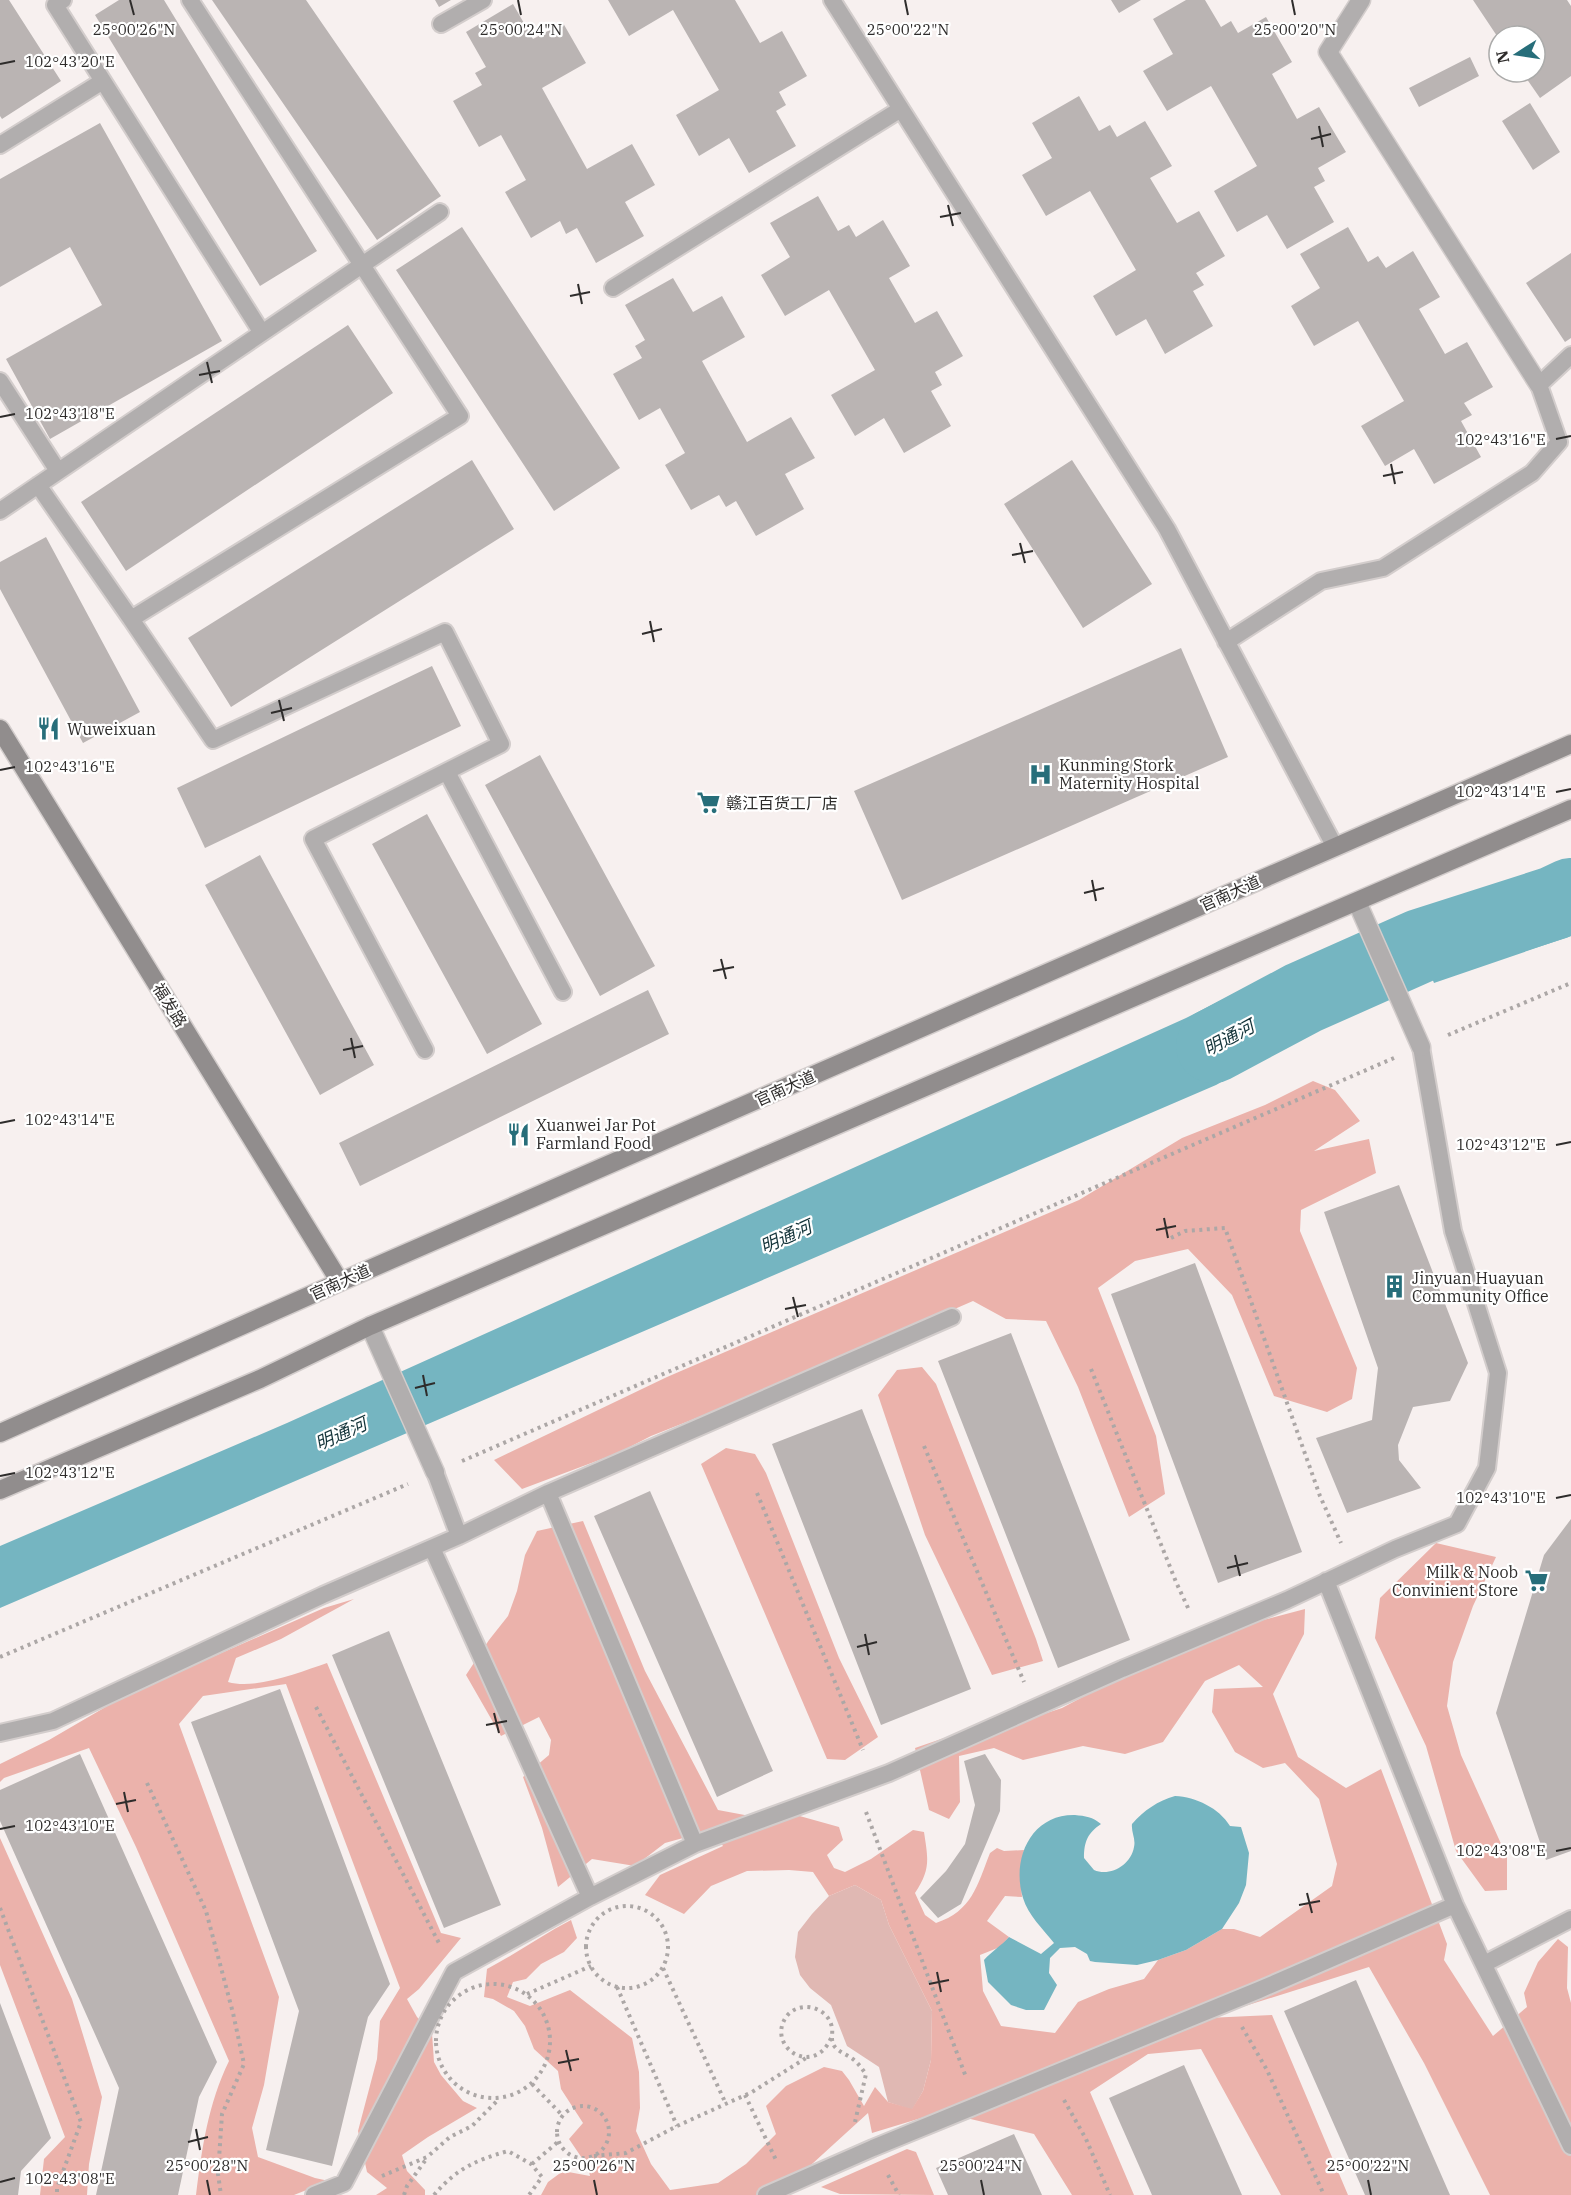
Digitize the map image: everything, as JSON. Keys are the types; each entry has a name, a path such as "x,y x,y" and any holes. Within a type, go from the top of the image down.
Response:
{"main road":[{"name":"福发路","path":"0,729 340,1282"},
{"name":"官南大道","path":"0,1433 1571,744"},
{"path":"0,1490 260,1379 370,1326 1571,809"}],"street":[{"path":"1361,0 1328,52 1539,385"},
{"path":"1356,902 1421,1047"},
{"path":"370,1326 435,1472"}],"lane":[{"path":"63,0 55,5 262,333"},
{"path":"131,619 460,416 190,0"},
{"path":"441,24 483,0"},
{"path":"832,0 1167,529 1335,847"},
{"path":"0,145 103,81"},
{"path":"613,288 901,109"},
{"path":"0,511 440,212"},
{"path":"1226,642 1321,582 1383,568 1532,473 1559,442 1539,385 1571,355"},
{"path":"0,381 58,471"},
{"path":"38,484 213,740 445,632 501,744 313,839 425,1050"},
{"path":"447,772 563,992"},
{"path":"314,2195 344,2183 454,1972 590,1897 695,1844 875,1778 1395,1549 1457,1524 1487,1468 1498,1373 1453,1231 1421,1047"},
{"path":"0,1733 53,1720 323,1595 459,1536 548,1493 952,1317"},
{"path":"435,1472 459,1536"},
{"path":"548,1493 695,1844"},
{"path":"432,1548 590,1897"},
{"path":"1326,1581 1455,1905 1571,2146"},
{"path":"766,2195 1228,2003 1455,1905"},
{"path":"1484,1964 1571,1919"}],"path":[{"path":"0,1657 1571,983"},
{"path":"1171,1238 1185,1231 1225,1227 1320,1496 1353,1569"},
{"path":"1091,1369 1176,1582"},
{"path":"924,1446 1034,1708"},
{"path":"757,1493 875,1778"},
{"path":"316,1707 454,1972"},
{"path":"147,1783 206,1911 244,2064 222,2114 218,2174 221,2195"},
{"path":"856,1785 977,2106"},
{"path":"626,1906 640,1908 652,1914 661,1923 667,1936 668,1949 663,1967 650,1982 630,1988 617,1987 599,1978 591,1966 586,1953 587,1939 592,1926 601,1915 613,1908 626,1906"},
{"path":"0,1908 81,2122 57,2188 57,2195"},
{"path":"526,1994 591,1966"},
{"path":"663,1967 726,2104"},
{"path":"492,1983 510,1985 526,1994 541,2007 549,2026 551,2045 546,2065 532,2084 519,2093 500,2099 480,2097 462,2090 448,2077 439,2061 435,2043 438,2025 445,2008 458,1995 474,1986 492,1983"},
{"path":"617,1987 676,2126"},
{"path":"1228,2003 1267,2070 1324,2195"},
{"path":"594,2156 606,2145 609,2137 609,2129 602,2114 587,2106 569,2109 562,2115 557,2132 559,2141 570,2156 578,2158 626,2153 676,2126 745,2095 777,2078 807,2058 822,2052 831,2038 830,2021 818,2009 802,2007 787,2015 783,2022 782,2038 791,2052 807,2058"},
{"path":"831,2038 835,2047 856,2061 866,2074 851,2130"},
{"path":"1051,2076 1086,2139 1110,2195"},
{"path":"532,2084 562,2115"},
{"path":"745,2095 779,2167"},
{"path":"404,2195 407,2186 428,2157 450,2137 472,2126 500,2099"},
{"path":"531,2164 559,2141"},
{"path":"434,2195 456,2172 484,2158 508,2151 531,2164 542,2177 529,2195"},
{"path":"373,2180 428,2157"}],"shaded area":[{"path":"1313,1081 1335,1090 1360,1121 1314,1151 1369,1139 1376,1173 1301,1210 1300,1231 1357,1368 1352,1399 1327,1412 1274,1396 1232,1295 1188,1249 1135,1261 1098,1288 1156,1436 1165,1494 1129,1517 1078,1387 1046,1321 1006,1319 973,1301 775,1387 651,1436 618,1453 522,1489 494,1460 667,1377 1079,1200 1182,1138 1265,1105"},
{"path":"922,1367 936,1384 1043,1661 992,1675 925,1535 878,1395 897,1370"},
{"path":"726,1448 755,1454 766,1473 839,1658 878,1737 845,1760 827,1759 701,1464"},
{"path":"583,1521 645,1671 718,1810 750,1816 796,1815 839,1827 843,1840 827,1855 834,1868 845,1872 871,1859 913,1830 924,1832 927,1864 924,1877 915,1893 925,1915 936,1923 958,1912 972,1896 990,1853 997,1848 1004,1851 1024,1850 1020,1875 1022,1897 1005,1896 987,1921 1009,1937 1000,1947 980,1955 983,1991 1001,2026 1055,2033 1078,2002 1109,1989 1144,1979 1158,1960 1186,1950 1222,1929 1234,1929 1260,1937 1332,1886 1337,1864 1319,1799 1285,1763 1263,1768 1235,1752 1212,1712 1214,1689 1263,1687 1239,1665 1205,1681 1163,1742 1125,1754 1083,1746 1023,1760 994,1748 959,1756 960,1802 949,1819 929,1810 915,1748 944,1738 1004,1727 1062,1708 1122,1676 1168,1657 1263,1620 1305,1609 1304,1634 1273,1694 1298,1757 1346,1788 1381,1769 1447,1944 1444,1960 1493,2036 1527,2007 1524,1993 1538,1962 1558,1939 1568,1947 1567,1988 1571,2003 1571,2195 1490,2195 1424,2063 1369,1967 1207,2018 1272,2015 1348,2195 1281,2195 1201,2049 1148,2054 1090,2092 1134,2195 1072,2195 1034,2134 941,2112 872,2133 868,2113 778,2195 541,2195 548,2182 563,2171 590,2176 588,2167 569,2139 583,2123 561,2089 558,2071 534,2049 525,2026 514,2011 493,1999 484,1997 487,1969 571,1920 577,1938 564,1952 541,1964 526,1979 513,1982 507,1997 530,2006 570,1990 632,2038 639,2072 640,2108 636,2131 651,2164 670,2190 718,2183 746,2164 776,2134 766,2106 786,2086 824,2067 842,2071 864,2106 875,2087 888,2102 912,2109 923,2091 931,2060 932,2011 889,1925 881,1900 855,1885 829,1896 813,1872 747,1871 711,1886 684,1914 645,1895 660,1875 723,1846 712,1830 665,1843 635,1866 592,1859 558,1887 542,1828 523,1777 549,1755 551,1740 539,1717 501,1736 466,1675 508,1616 517,1591 525,1555 537,1531"},
{"path":"1436,1543 1496,1557 1473,1606 1453,1662 1447,1706 1461,1755 1507,1857 1507,1890 1485,1891 1456,1851 1426,1746 1375,1638 1380,1598"},
{"path":"354,1599 281,1639 236,1658 228,1682 251,1684 265,1682 327,1663 441,1933 461,1938 419,1989 407,1999 417,2017 432,2033 434,2062 441,2075 463,2101 477,2108 402,2155 407,2171 425,2190 425,2195 376,2195 387,2188 367,2172 358,2131 377,2059 380,2021 400,1988 286,1684 203,1696 179,1724 279,1997 264,2085 252,2128 258,2157 329,2181 294,2195 196,2195 211,2110 229,2061 136,1847 89,1748 4,1778 0,1782 0,1764 49,1740 109,1705 194,1665 324,1608"},
{"path":"0,1838 72,1999 102,2097 89,2164 87,2195 40,2195 44,2159 65,2137 0,1965"},
{"path":"855,1885 881,1900 889,1925 932,2011 931,2060 923,2091 912,2110 888,2102 879,2067 847,2046 831,2005 810,1988 800,1975 795,1957 798,1932 812,1914 829,1896"},
{"path":"907,2149 916,2152 934,2195 840,2194 821,2187"}],"water":[{"path":"1571,869 1571,936 1434,983 1408,919 1538,883"},
{"path":"1287,967 1315,1031 1216,1085 0,1608 0,1546 287,1423 1186,1018"},
{"path":"1175,1796 1206,1805 1220,1814 1230,1826 1241,1827 1249,1853 1246,1885 1239,1903 1222,1929 1186,1950 1137,1965 1090,1961 1087,1954 1075,1947 1060,1948 1050,1958 1049,1973 1057,1985 1044,2010 1026,2010 1011,2005 988,1982 984,1960 1009,1937 1041,1954 1054,1943 1036,1922 1023,1898 1020,1868 1028,1841 1047,1822 1060,1817 1086,1816 1101,1824 1088,1838 1084,1858 1094,1870 1113,1871 1124,1864 1132,1853 1134,1844 1132,1824 1141,1814"}],"building":[{"path":"0,0 9,0 61,81 2,119 0,116"},
{"path":"119,0 164,0 317,251 260,286 95,15"},
{"path":"212,0 306,0 441,196 377,240"},
{"path":"435,0 451,0 439,7"},
{"path":"608,0 735,0 760,43 782,31 807,76 779,92 786,105 776,111 796,146 749,173 729,138 699,156 676,115 719,90 673,10 629,36"},
{"path":"1111,0 1141,0 1119,13"},
{"path":"1186,0 1205,0 1221,27 1231,21 1238,33 1266,17 1292,62 1272,74 1297,119 1319,107 1346,152 1318,168 1325,181 1314,187 1334,222 1287,249 1267,215 1237,232 1214,191 1257,166 1211,86 1167,111 1143,71 1173,54 1153,19"},
{"path":"1473,0 1567,0 1571,6 1571,76 1540,98 1530,84 1547,84 1547,24 1489,24"},
{"path":"513,4 533,39 563,23 586,63 542,88 587,169 632,144 655,185 625,202 644,236 596,263 577,228 566,234 560,221 531,238 505,192 526,180 501,135 479,147 453,101 482,85 475,73 486,67 466,32"},
{"path":"1470,57 1479,76 1419,107 1409,88"},
{"path":"1079,96 1099,131 1110,125 1117,137 1145,121 1172,166 1150,178 1177,223 1199,211 1225,256 1196,273 1204,285 1193,291 1213,326 1165,354 1146,319 1116,336 1093,296 1136,270 1090,191 1046,216 1022,175 1052,158 1032,123"},
{"path":"1530,103 1560,152 1533,170 1502,121"},
{"path":"100,123 222,341 50,439 6,359 102,305 70,247 0,287 0,179"},
{"path":"818,196 838,231 849,225 856,237 883,220 910,266 889,278 915,323 937,311 963,356 935,372 942,385 931,391 951,426 904,453 884,418 855,436 831,395 875,370 829,290 785,316 761,275 790,257 770,223"},
{"path":"462,227 620,468 554,511 396,270"},
{"path":"1348,227 1368,262 1378,256 1386,268 1413,251 1440,297 1419,309 1445,354 1467,342 1493,387 1464,403 1472,415 1461,421 1481,457 1434,484 1414,449 1385,466 1361,426 1404,401 1358,321 1314,346 1291,306 1320,288 1300,254"},
{"path":"1571,253 1571,338 1565,342 1526,283"},
{"path":"673,278 693,312 722,296 745,337 702,361 747,442 791,417 815,458 785,474 804,509 756,536 736,501 726,507 719,495 691,510 665,465 685,453 660,408 639,420 613,374 642,358 635,346 645,340 625,305"},
{"path":"348,325 393,393 126,571 81,502"},
{"path":"472,460 514,529 231,707 188,638"},
{"path":"1072,460 1152,584 1083,628 1004,504"},
{"path":"46,537 140,712 83,743 0,589 0,562"},
{"name":"Kunming Stork Maternity Hospital","path":"1181,648 1228,757 902,900 854,791"},
{"path":"432,666 461,726 205,848 177,788"},
{"path":"540,755 655,966 600,996 485,785"},
{"path":"427,814 542,1024 487,1054 372,844"},
{"path":"260,855 374,1065 320,1095 205,885"},
{"path":"648,990 669,1034 360,1186 339,1143"},
{"name":"Jinyuan Huayuan Community Office","path":"1399,1185 1468,1363 1450,1401 1413,1407 1398,1445 1399,1460 1421,1488 1347,1513 1316,1438 1372,1420 1378,1368 1324,1212"},
{"path":"1195,1263 1302,1552 1218,1583 1111,1294"},
{"path":"1011,1333 1130,1640 1058,1668 938,1361"},
{"path":"862,1409 971,1689 881,1725 772,1444"},
{"path":"650,1491 773,1771 717,1797 594,1516"},
{"path":"1571,1519 1571,1851 1546,1860 1496,1713 1544,1555"},
{"path":"389,1631 501,1905 444,1928 332,1655"},
{"path":"280,1689 390,1984 368,2017 332,2166 266,2150 299,2011 191,1722"},
{"path":"80,1754 217,2062 199,2097 178,2195 96,2195 119,2088 0,1821 0,1790"},
{"path":"985,1754 1001,1780 1000,1811 961,1904 938,1918 920,1898 946,1871 965,1844 975,1805 964,1761"},
{"path":"1356,1980 1450,2195 1365,2195 1284,2011"},
{"path":"0,2003 51,2138 21,2171 18,2195 0,2195"},
{"path":"1184,2065 1242,2195 1152,2195 1109,2098"},
{"path":"1014,2134 1042,2195 948,2195 936,2168"}],"waterway":[{"name":"明通河","path":"1213,1046 1303,998 1420,946 1554,903 1571,895"}],"place":[{"name":"Wuweixuan","path":"49,729"},
{"name":"Kunming Stork Maternity Hospital","path":"1041,774"},
{"name":"赣江百货工厂店","path":"708,803"},
{"name":"Xuanwei Jar Pot Farmland Food","path":"518,1134"},
{"name":"Jinyuan Huayuan Community Office","path":"1394,1287"},
{"name":"Milk & Noob Convinient Store","path":"1536,1581"}]}
